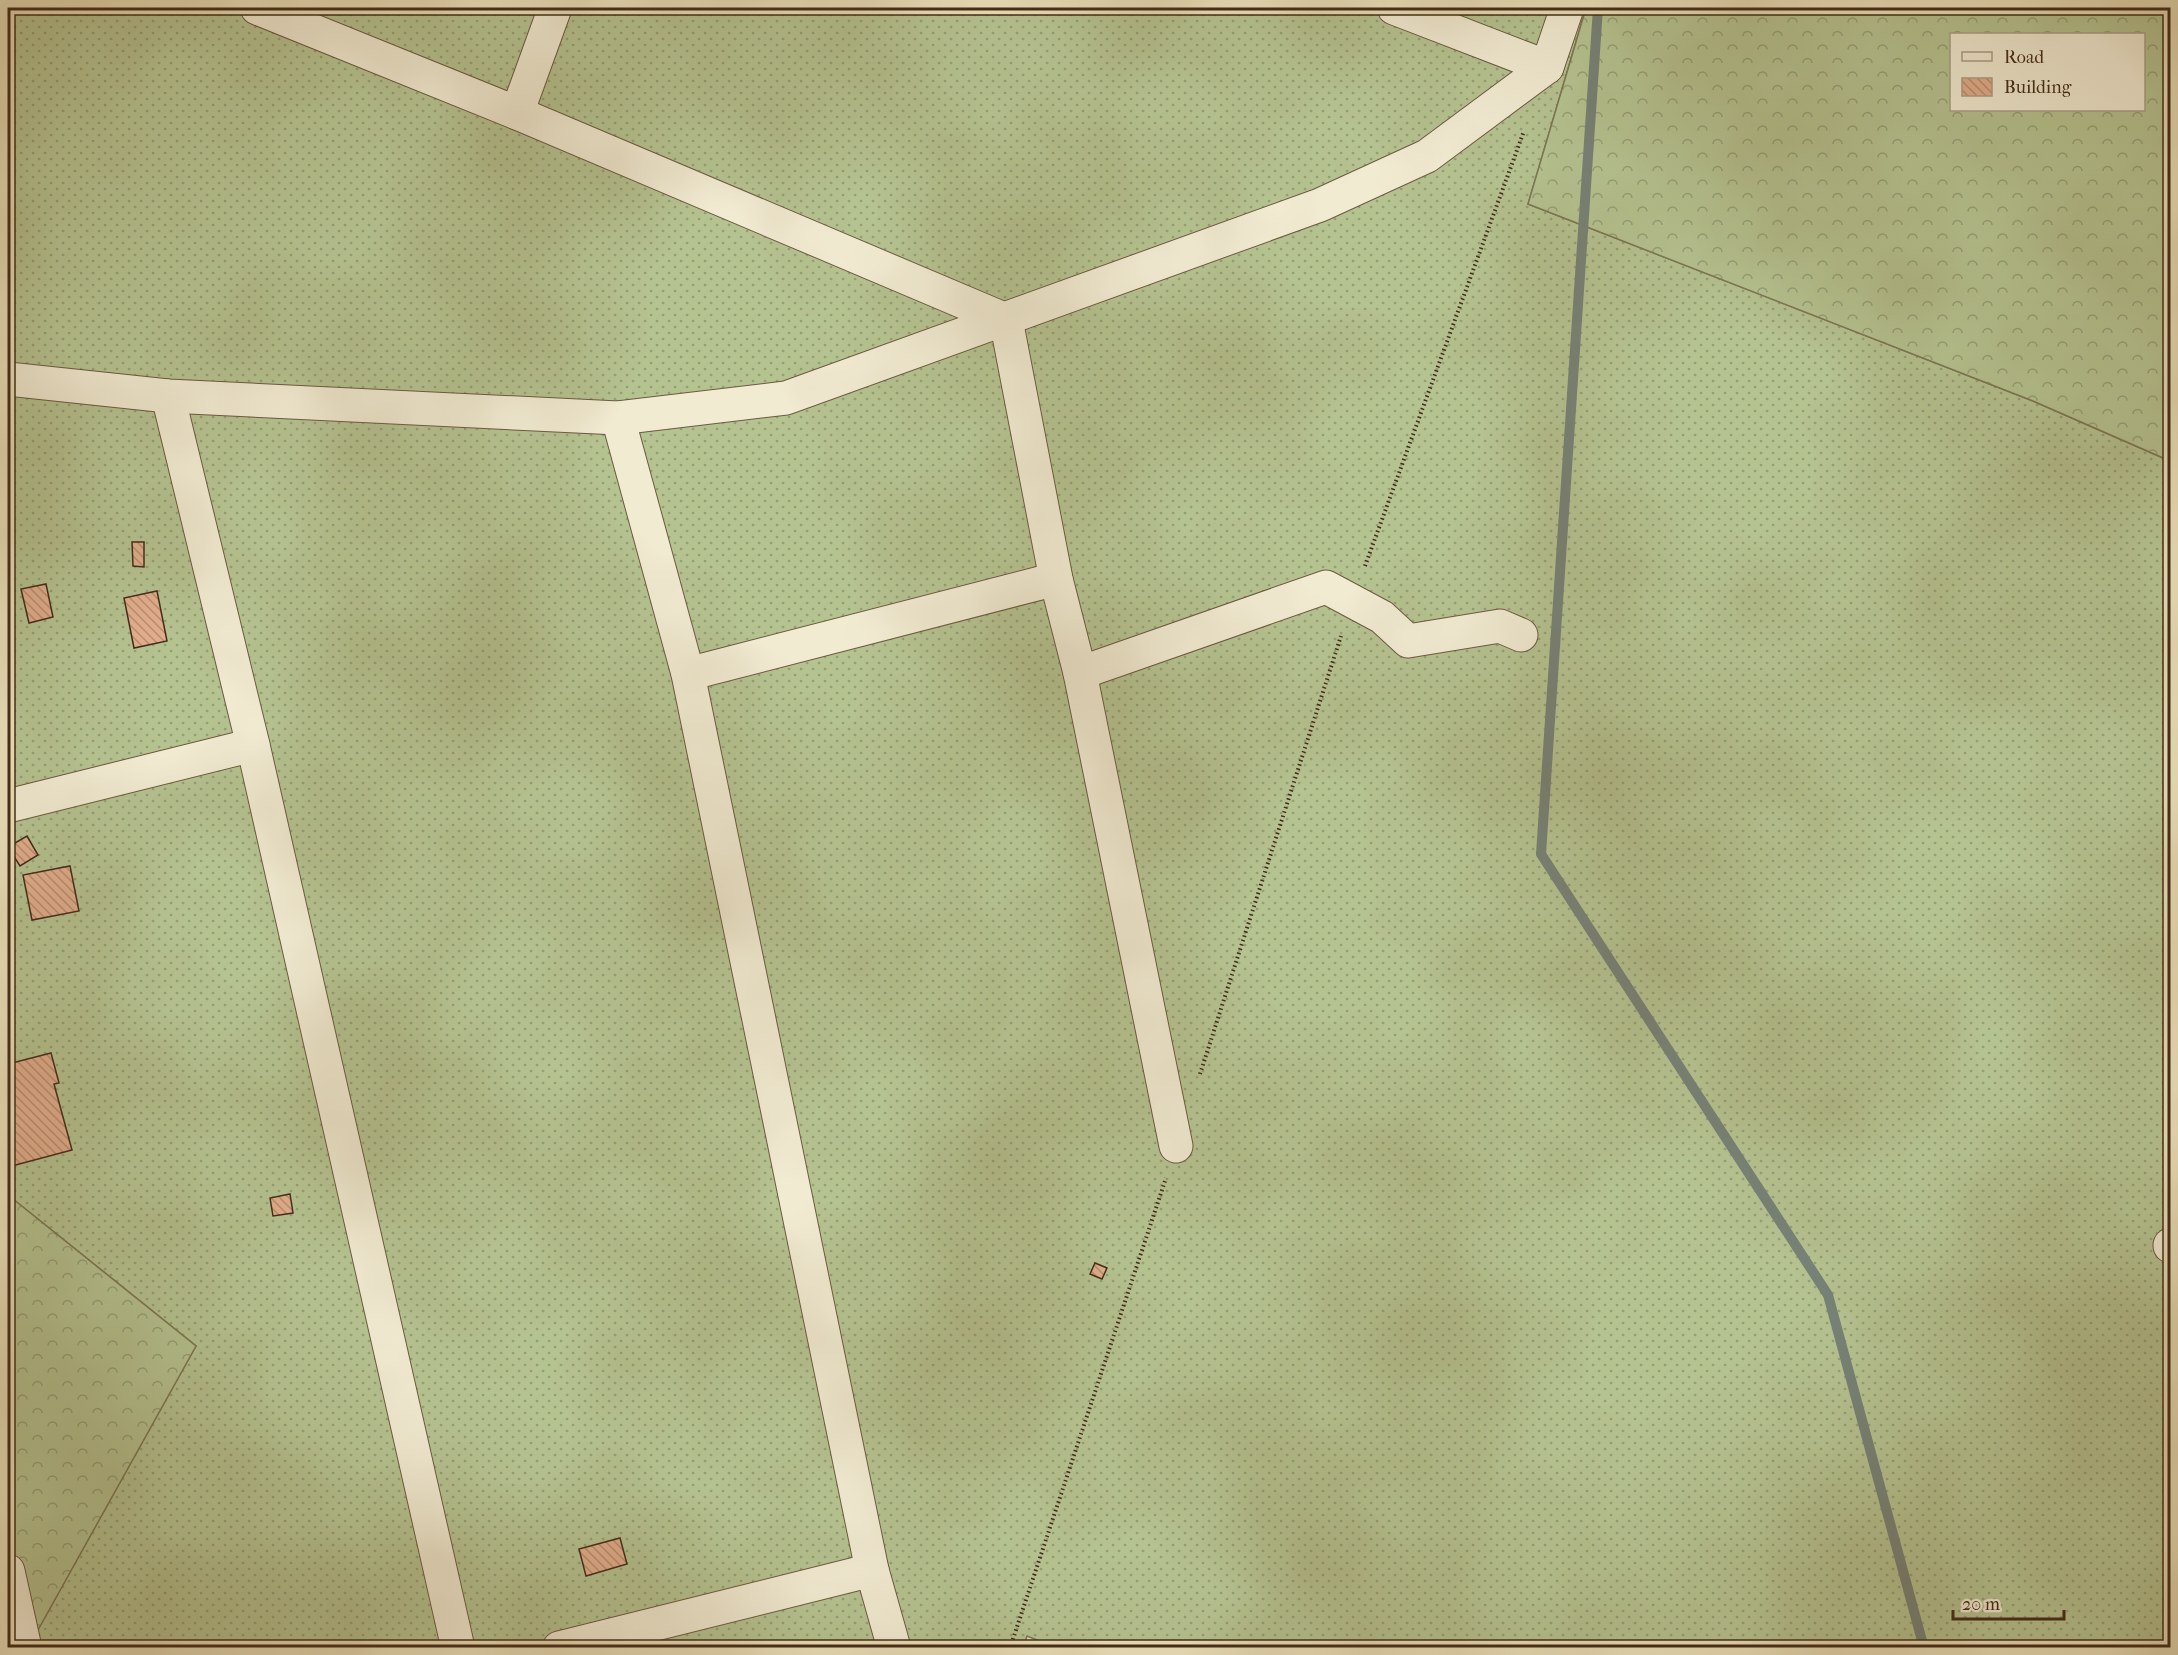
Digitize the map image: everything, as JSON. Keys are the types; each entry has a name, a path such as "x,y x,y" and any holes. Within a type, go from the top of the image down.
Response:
{"street":[{"path":"257,8 517,113 1006,320"},
{"path":"517,113 555,8"},
{"path":"1394,8 1547,67"},
{"path":"8,379 168,396 618,418 786,398 1320,205 1426,156 1547,67 1567,8"},
{"path":"1006,320 1056,579 1080,673 1176,1146"},
{"path":"168,396 253,745 458,1647"},
{"path":"618,418 688,674 872,1570 894,1647"},
{"path":"688,674 1056,579"},
{"path":"1080,673 1326,587 1382,617 1408,641 1500,626 1521,635"},
{"path":"8,806 253,745"},
{"path":"559,1647 872,1570"},
{"path":"8,1571 25,1647"}],"path":[{"path":"1198,1077 1353,601 1527,122"},
{"path":"1010,1647 1176,1146"}],"green space":[{"path":"8,8 1586,8 1528,204 2033,401 2170,461 2170,1647 1057,1648 1027,1636 1023,1648 28,1647 196,1346 8,1195"},
{"path":"1586,8 2170,8 2170,461 2033,401 1528,204"},
{"path":"8,1195 196,1346 28,1648 8,1647"}],"building":[{"path":"132,542 144,542 144,567 133,566"},
{"path":"46,584 53,617 29,623 21,589"},
{"path":"157,591 167,641 134,648 124,598"},
{"path":"27,836 38,855 20,866 8,847"},
{"path":"70,866 79,911 32,920 23,875"},
{"path":"51,1053 59,1083 54,1084 72,1150 8,1167 8,1064"},
{"path":"290,1194 293,1213 273,1216 270,1198"},
{"path":"1095,1263 1107,1268 1102,1279 1090,1274"},
{"path":"620,1538 627,1564 586,1576 579,1549"}],"waterway":[{"path":"1598,8 1541,854 1828,1295 1924,1648"}]}
